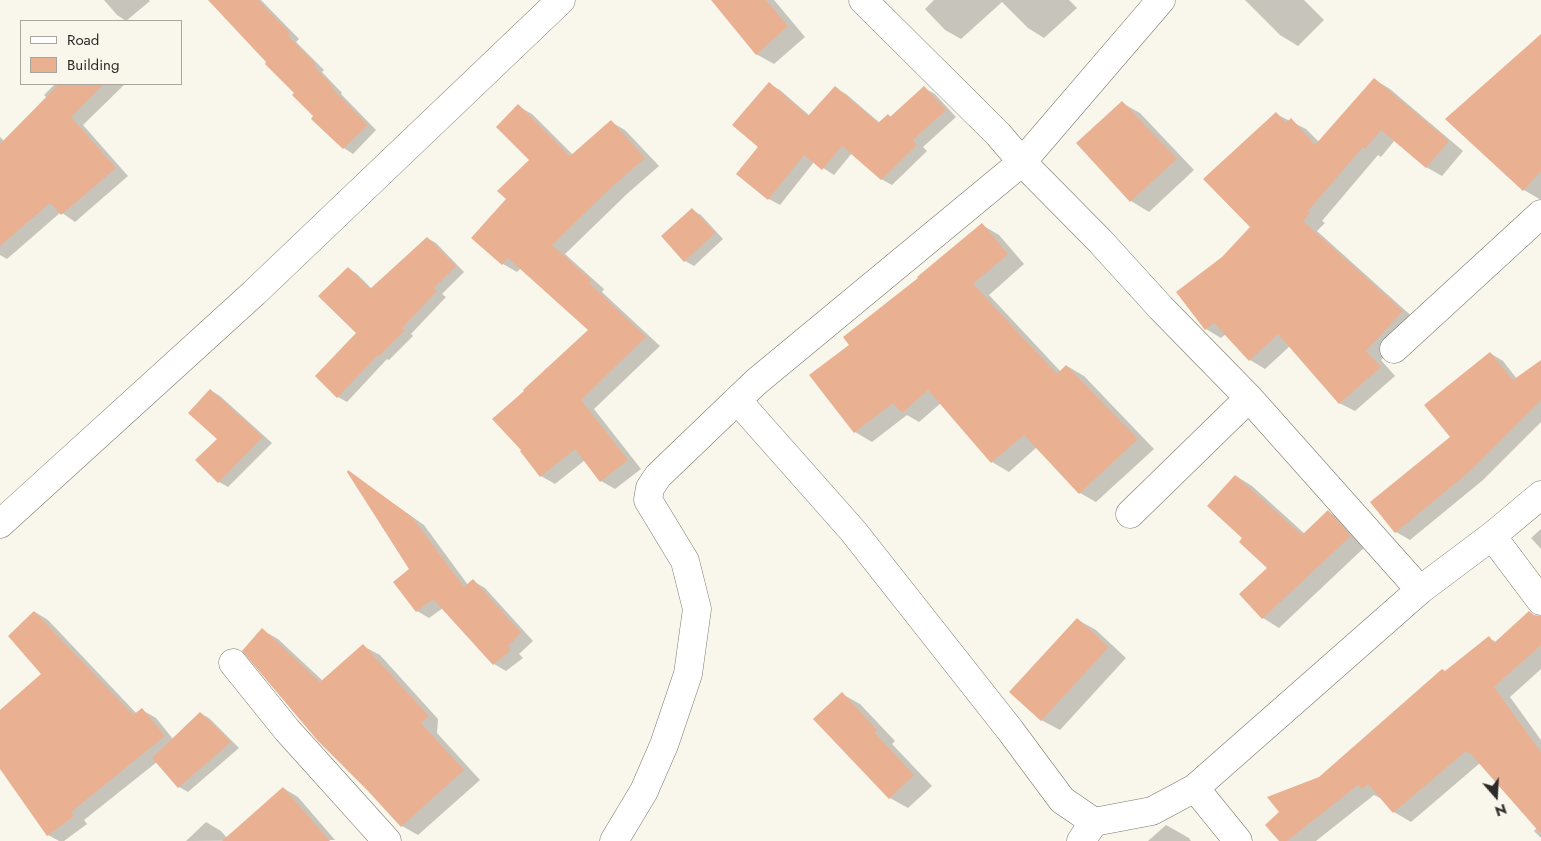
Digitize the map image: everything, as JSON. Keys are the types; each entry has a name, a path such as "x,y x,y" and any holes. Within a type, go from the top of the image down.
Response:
{"street":[{"path":"0,524 254,293 561,0"},
{"path":"863,0 998,134 1022,162 1249,398 1420,590"},
{"path":"614,841 644,790 664,745 688,674 697,609 685,561 648,500 650,488 658,476 764,376 1022,162 1161,0"},
{"path":"1394,349 1541,214"},
{"path":"1130,514 1249,398"},
{"path":"737,400 853,531 1010,730 1087,832 1152,811 1196,788 1420,590 1492,536 1541,495"},
{"path":"1492,536 1541,601"},
{"path":"233,663 287,730 387,841"},
{"path":"1196,788 1238,841"}],"building":[{"path":"208,0 258,0 290,33 288,36 316,64 314,66 332,88 368,125 343,149 311,119 313,116 292,95 294,93 265,64 266,62"},
{"path":"711,0 766,0 788,26 756,55"},
{"path":"1541,34 1541,171 1523,191 1445,119"},
{"path":"1374,78 1449,141 1426,168 1381,130 1365,149 1363,147 1308,211 1310,213 1303,221 1403,311 1366,351 1381,367 1339,404 1278,334 1249,361 1214,323 1205,330 1176,292 1222,257 1250,227 1203,179 1276,112 1286,123 1291,118 1315,145"},
{"path":"769,82 808,116 835,86 878,123 888,114 890,117 924,86 946,110 913,140 917,145 881,180 842,146 822,170 804,155 768,200 736,174 758,147 732,125"},
{"path":"58,85 103,85 71,117 116,168 61,215 50,203 0,246 0,144"},
{"path":"1122,101 1177,159 1130,202 1076,143"},
{"path":"518,104 570,156 611,120 645,158 552,245 591,280 589,283 646,337 581,400 628,460 600,482 575,449 540,477 521,450 492,419 588,330 508,258 502,265 471,238 506,199 497,191 529,160 496,127"},
{"path":"692,208 715,233 684,262 661,236"},
{"path":"982,223 1008,254 973,284 1057,374 1066,365 1138,439 1079,494 1024,435 991,463 928,390 902,413 893,403 854,433 809,375 849,345 843,337 918,278"},
{"path":"427,237 456,266 434,288 437,291 402,328 405,330 337,398 315,376 356,333 318,296 348,267 370,289"},
{"path":"1490,352 1513,380 1541,360 1541,400 1469,472 1395,533 1370,502 1450,437 1424,405"},
{"path":"210,389 263,437 218,483 195,460 217,439 188,413"},
{"path":"348,470 412,517 464,587 473,579 521,633 508,646 511,650 493,665 433,599 416,612 393,582 409,569 347,472"},
{"path":"1235,475 1302,535 1328,510 1351,536 1262,619 1239,594 1267,568 1239,542 1242,538 1207,506"},
{"path":"34,611 133,715 142,708 165,736 71,812 74,816 47,836 0,769 0,710 41,674 8,636"},
{"path":"1529,611 1534,615 1541,616 1541,645 1494,687 1541,752 1541,834 1470,753 1468,754 1466,751 1393,813 1368,784 1362,789 1358,785 1287,841 1279,841 1265,825 1279,812 1267,797 1319,777 1442,669 1445,671 1489,636 1494,643"},
{"path":"1077,618 1109,647 1041,721 1009,692"},
{"path":"262,628 320,682 363,644 429,716 421,723 464,770 401,827 318,741 242,651"},
{"path":"842,692 877,730 875,733 914,775 889,799 813,719"},
{"path":"200,712 231,742 178,788 152,758"},
{"path":"283,787 330,841 222,841"}]}
